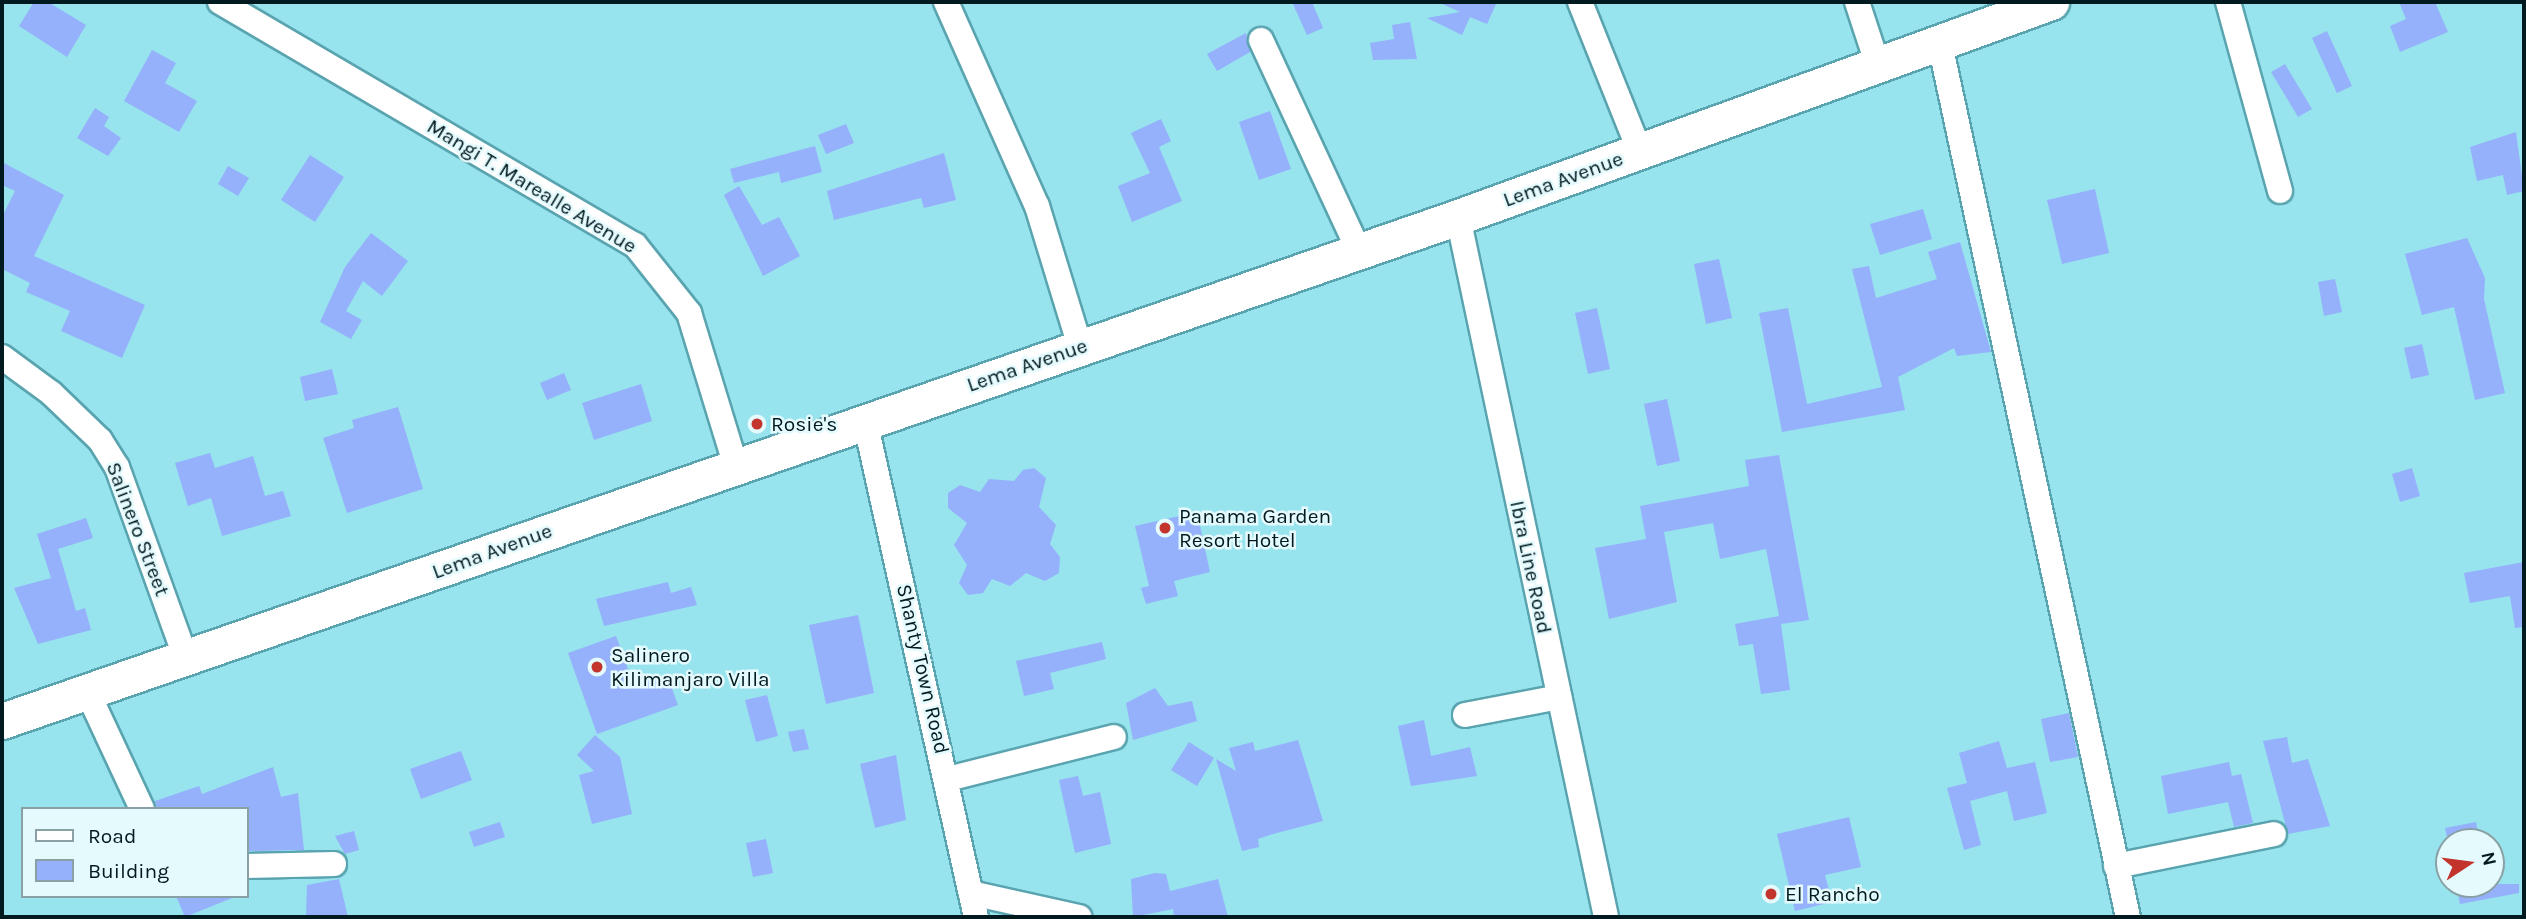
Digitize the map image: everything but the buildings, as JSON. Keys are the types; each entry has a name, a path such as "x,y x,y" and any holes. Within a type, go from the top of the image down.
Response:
{"main road":[{"name":"Lema Avenue","path":"2,721 87,691 187,661 735,463 866,421 1358,249 1458,217 1940,44 2037,4"}],"street":[{"name":"Mangi T. Marealle Avenue","path":"220,2 635,246 689,313 735,463"},
{"path":"946,2 1037,206 1080,346"},
{"path":"1580,2 1640,152"},
{"path":"1857,2 1878,66"},
{"path":"2228,2 2280,191"},
{"path":"1261,40 1358,249"},
{"path":"1940,44 2128,917"},
{"name":"Ibra Line Road","path":"1458,217 1606,917"},
{"name":"Salinero Street","path":"2,357 51,393 100,440 117,467 187,661"},
{"name":"Shanty Town Road","path":"866,421 974,905"},
{"path":"87,691 141,807"},
{"path":"1465,715 1559,696"},
{"path":"948,779 1114,737"},
{"path":"2116,866 2274,834"},
{"path":"248,866 334,864"},
{"path":"974,905 1079,917"}],"place":[{"name":"Rosie's","path":"757,424"},
{"name":"Panama Garden Resort Hotel","path":"1165,528"},
{"name":"Salinero Kilimanjaro Villa","path":"597,667"},
{"name":"El Rancho","path":"1771,894"}]}
